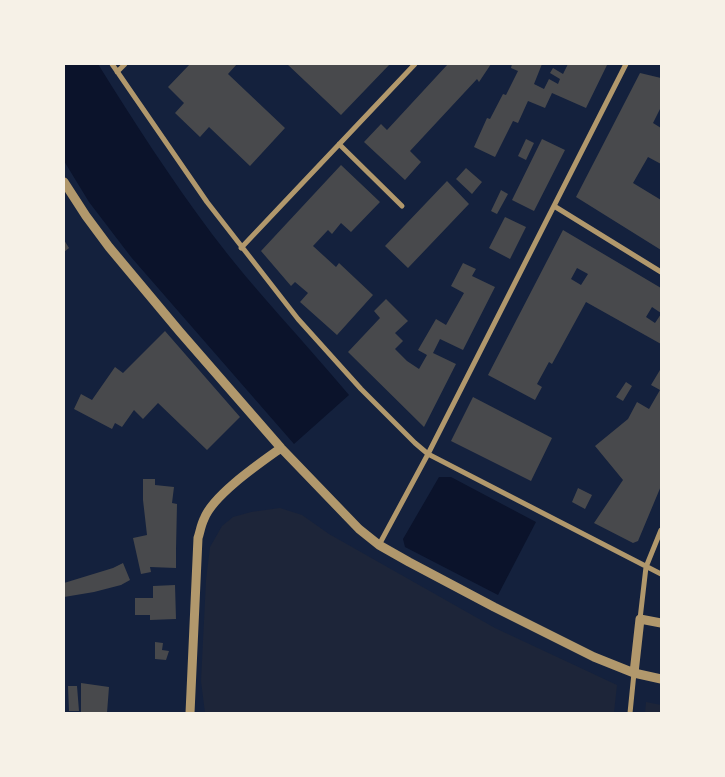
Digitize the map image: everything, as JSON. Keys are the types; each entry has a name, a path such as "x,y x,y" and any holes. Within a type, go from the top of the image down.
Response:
{"street":[{"path":"112,64 169,148 241,248 298,319 368,396 415,444 428,454 661,574"},
{"path":"117,72 125,64"},
{"path":"241,248 415,64"},
{"path":"379,545 428,454 626,64"},
{"path":"339,144 402,206"},
{"path":"64,182 86,216 109,246 180,332 281,448 359,529 379,545 494,607 594,657 634,673 661,679"},
{"path":"554,206 661,272"},
{"path":"190,713 198,538 204,518 213,505 230,488 281,448"},
{"path":"630,713 646,567 661,530"},
{"path":"640,619 661,623"}],"shaded area":[{"path":"64,64 98,64 153,150 212,234 349,395 294,444 131,257 89,202 64,161"},
{"path":"439,477 451,477 536,522 498,595 405,547 403,539"},
{"path":"280,508 302,515 329,534 495,628 617,685 614,713 205,713 201,681 206,580 210,547 222,526 233,517 251,512"},
{"path":"646,702 661,705 661,713 645,713"}],"building":[{"path":"190,64 237,64 228,74 285,128 250,166 209,127 200,137 175,113 184,103 168,87"},
{"path":"287,64 390,64 341,115"},
{"path":"448,64 491,64 479,82 477,79 410,151 421,162 405,180 364,142 381,124 387,130"},
{"path":"512,64 542,64 534,84 544,89 549,79 558,84 560,79 550,73 553,68 563,74 568,64 607,65 586,108 552,93 545,108 528,101 518,123 513,121 495,157 474,147 487,118 490,119 503,94 506,95 518,71 511,68"},
{"path":"640,73 661,78 661,107 653,123 661,128 661,164 648,157 633,183 661,200 661,250 576,197"},
{"path":"526,139 534,143 526,160 518,156"},
{"path":"542,139 565,150 534,211 512,200"},
{"path":"341,165 380,202 351,232 341,223 332,234 328,230 313,246 336,267 339,263 373,295 337,335 300,302 308,293 295,282 291,286 261,251"},
{"path":"466,168 482,182 472,194 456,179"},
{"path":"447,181 469,204 408,268 385,246"},
{"path":"501,190 508,194 497,214 491,211"},
{"path":"505,217 526,227 510,259 489,248"},
{"path":"563,230 661,288 661,313 652,307 646,317 655,323 661,314 661,344 586,302 552,364 549,362 537,384 542,387 535,400 488,375","holes":["577,268 588,274 581,285 571,279"]},
{"path":"64,240 69,248 64,252"},
{"path":"463,263 476,269 472,276 495,287 463,350 440,339 433,353 456,364 424,427 348,352 380,318 374,311 386,299 408,321 395,333 403,341 395,349 407,361 419,369 427,355 418,350 436,319 446,325 464,293 451,286"},
{"path":"165,331 240,417 207,450 158,403 143,419 134,410 122,427 115,423 112,429 74,409 81,394 92,400 115,367 123,373"},
{"path":"660,370 661,486 638,541 633,543 594,523 623,480 595,446 628,419 637,402 649,409 660,390 651,385"},
{"path":"626,382 632,386 623,401 616,397"},
{"path":"473,397 552,438 531,481 451,441"},
{"path":"143,479 155,479 155,485 174,487 172,503 177,504 176,568 150,567 151,572 141,574 133,538 147,535"},
{"path":"578,488 592,495 585,509 572,502"},
{"path":"123,563 130,580 121,585 94,592 64,597 64,583 113,568"},
{"path":"175,585 176,619 150,620 150,615 135,615 135,598 153,598 153,586"},
{"path":"155,642 163,643 162,650 169,651 166,660 155,659"},
{"path":"81,683 109,687 107,713 81,713"},
{"path":"68,686 77,686 79,711 69,711"}]}
